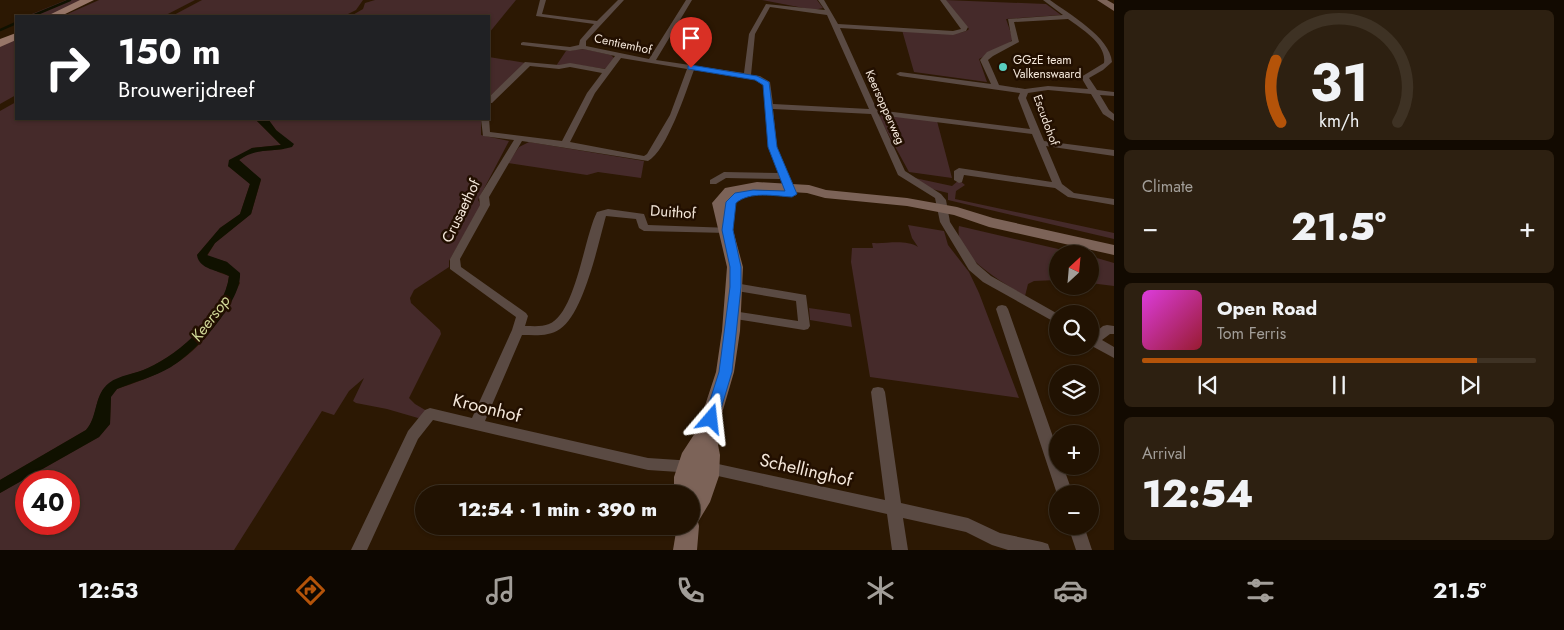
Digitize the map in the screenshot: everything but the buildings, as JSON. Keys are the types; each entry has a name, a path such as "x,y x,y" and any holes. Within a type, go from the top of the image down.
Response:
{"main road":[{"path":"54,15 89,0"},
{"path":"62,15 97,0"},
{"path":"0,39 15,32"},
{"path":"0,43 15,36"}],"street":[{"path":"542,0 538,14 598,24"},
{"path":"583,47 582,41 621,0"},
{"path":"651,62 689,0"},
{"name":"Keersopperweg","path":"821,0 830,13 902,173 938,196 941,200 942,212 960,250 973,267 987,279 1049,315"},
{"path":"836,26 953,33 964,30 965,28 943,0"},
{"path":"1046,0 1101,40 1109,49 1110,57 1107,64 1085,77 1106,112 1114,118"},
{"path":"1101,0 1114,8"},
{"path":"746,76 752,34 766,3 830,13"},
{"path":"995,85 984,60 990,54 1016,42 1016,35 1010,20 1068,17"},
{"name":"Centiemhof","path":"524,44 570,49 583,47 651,62 757,78 767,84 770,106"},
{"path":"565,144 591,93 619,56"},
{"path":"490,100 528,64 559,67 570,66 607,72"},
{"path":"485,120 486,134 565,144 646,159 651,156 674,115 680,93 691,68"},
{"path":"900,74 1025,90"},
{"name":"Escudohof","path":"1058,186 1022,98 1025,90 1048,88 1114,94"},
{"path":"789,186 773,147 770,106 873,112 1035,132"},
{"name":"Crusaethof","path":"518,330 522,316 456,269 455,259 485,205 484,197 519,139"},
{"path":"1041,143 1114,153"},
{"path":"959,180 959,171 1058,186 1071,195 1114,202"},
{"path":"713,182 724,175 825,194 887,201 1114,250"},
{"path":"685,485 687,468 692,453 706,434 725,372 736,287 735,267 727,230 731,202 738,195 789,186"},
{"name":"Duithof","path":"518,330 544,331 557,326 572,306 601,214 608,212 640,216 644,228 727,230"},
{"path":"733,315 804,326 802,298 736,287"},
{"path":"1002,309 1061,485"},
{"path":"1099,335 1107,329 1114,330"},
{"path":"476,425 518,330"},
{"path":"1099,344 1114,353"},
{"path":"878,392 900,550"},
{"name":"Kroonhof","path":"359,550 413,435 430,414 648,464 709,468"},
{"path":"700,498 704,491 711,456 706,434"},
{"name":"Schellinghof","path":"709,468 968,525 998,540 1042,550"},
{"path":"685,550 687,535"},
{"path":"1079,535 1084,550"}],"shaded area":[{"path":"66,0 87,0 52,15 29,15"},
{"path":"99,0 195,0 166,15 65,15"},
{"path":"202,0 363,0 356,10 346,15 174,15"},
{"path":"375,0 516,0 490,32 490,15 353,15 363,9 365,3"},
{"path":"762,0 817,0 823,8 814,10"},
{"path":"945,0 1046,4 1061,15 1006,19 1013,39 1008,44 979,59 987,82 914,72 902,30 948,34 964,32 969,29"},
{"path":"15,37 15,96 0,104 0,44"},
{"path":"584,49 611,55 615,59 606,69 571,64 556,66 566,51"},
{"path":"490,57 526,63 490,96"},
{"path":"15,103 15,120 256,120 281,145 252,148 228,166 250,184 240,214 220,228 197,255 218,272 229,276 226,290 210,318 199,331 174,353 148,368 119,378 108,385 101,393 90,425 86,430 0,480 0,111"},
{"path":"884,114 937,121 952,178 909,172 879,117"},
{"path":"269,120 481,120 481,135 509,141 478,200 481,205 449,261 449,267 414,290 410,298 411,303 440,330 441,334 409,398 432,414 418,418 356,403 353,401 364,378 349,391 334,415 322,411 234,550 0,550 0,493 15,485 15,535 80,535 80,470 41,470 99,437 110,424 111,396 117,389 157,374 182,360 202,341 220,319 240,283 227,262 207,256 215,243 251,214 261,180 239,160 251,152 284,149 276,130"},
{"path":"529,142 644,161 641,178 598,172 587,175 508,163 519,147"},
{"path":"910,177 952,186 959,180 965,185 956,191 955,199 1114,233 1114,239 948,200 948,193 932,189"},
{"path":"908,225 944,231 948,245 969,272 979,293 1019,398 870,377 851,262 852,248 873,248 872,243 896,242 918,247 912,238"},
{"path":"959,226 1049,247 1049,280 1034,281 1028,284 1025,296 982,267 964,248 959,237"},
{"path":"1099,259 1114,263 1114,286 1099,284"},
{"path":"809,308 850,314 852,327 810,320"}],"water":[{"name":"Keersop","path":"256,120 269,120 276,130 294,144 292,147 285,149 252,153 239,160 261,179 251,214 215,243 207,255 227,262 240,273 239,285 233,298 215,326 204,339 171,367 158,374 117,389 111,397 110,424 99,437 41,470 17,470 86,430 93,419 98,399 109,383 161,362 187,342 210,318 226,290 229,276 205,267 201,264 197,255 220,228 240,214 250,184 228,166 229,160 252,148 281,145"},
{"path":"15,471 15,485 0,493 0,480"}],"waterway":[{"path":"34,15 70,0"},
{"path":"0,30 15,23"}],"place":[{"name":"GGzE team Valkenswaard","path":"1003,67"}],"route":[{"path":"691,68 757,78 767,84 773,147 792,194 753,193 738,195 731,202 727,230 735,267 736,287 732,331 725,372 711,419"}]}
